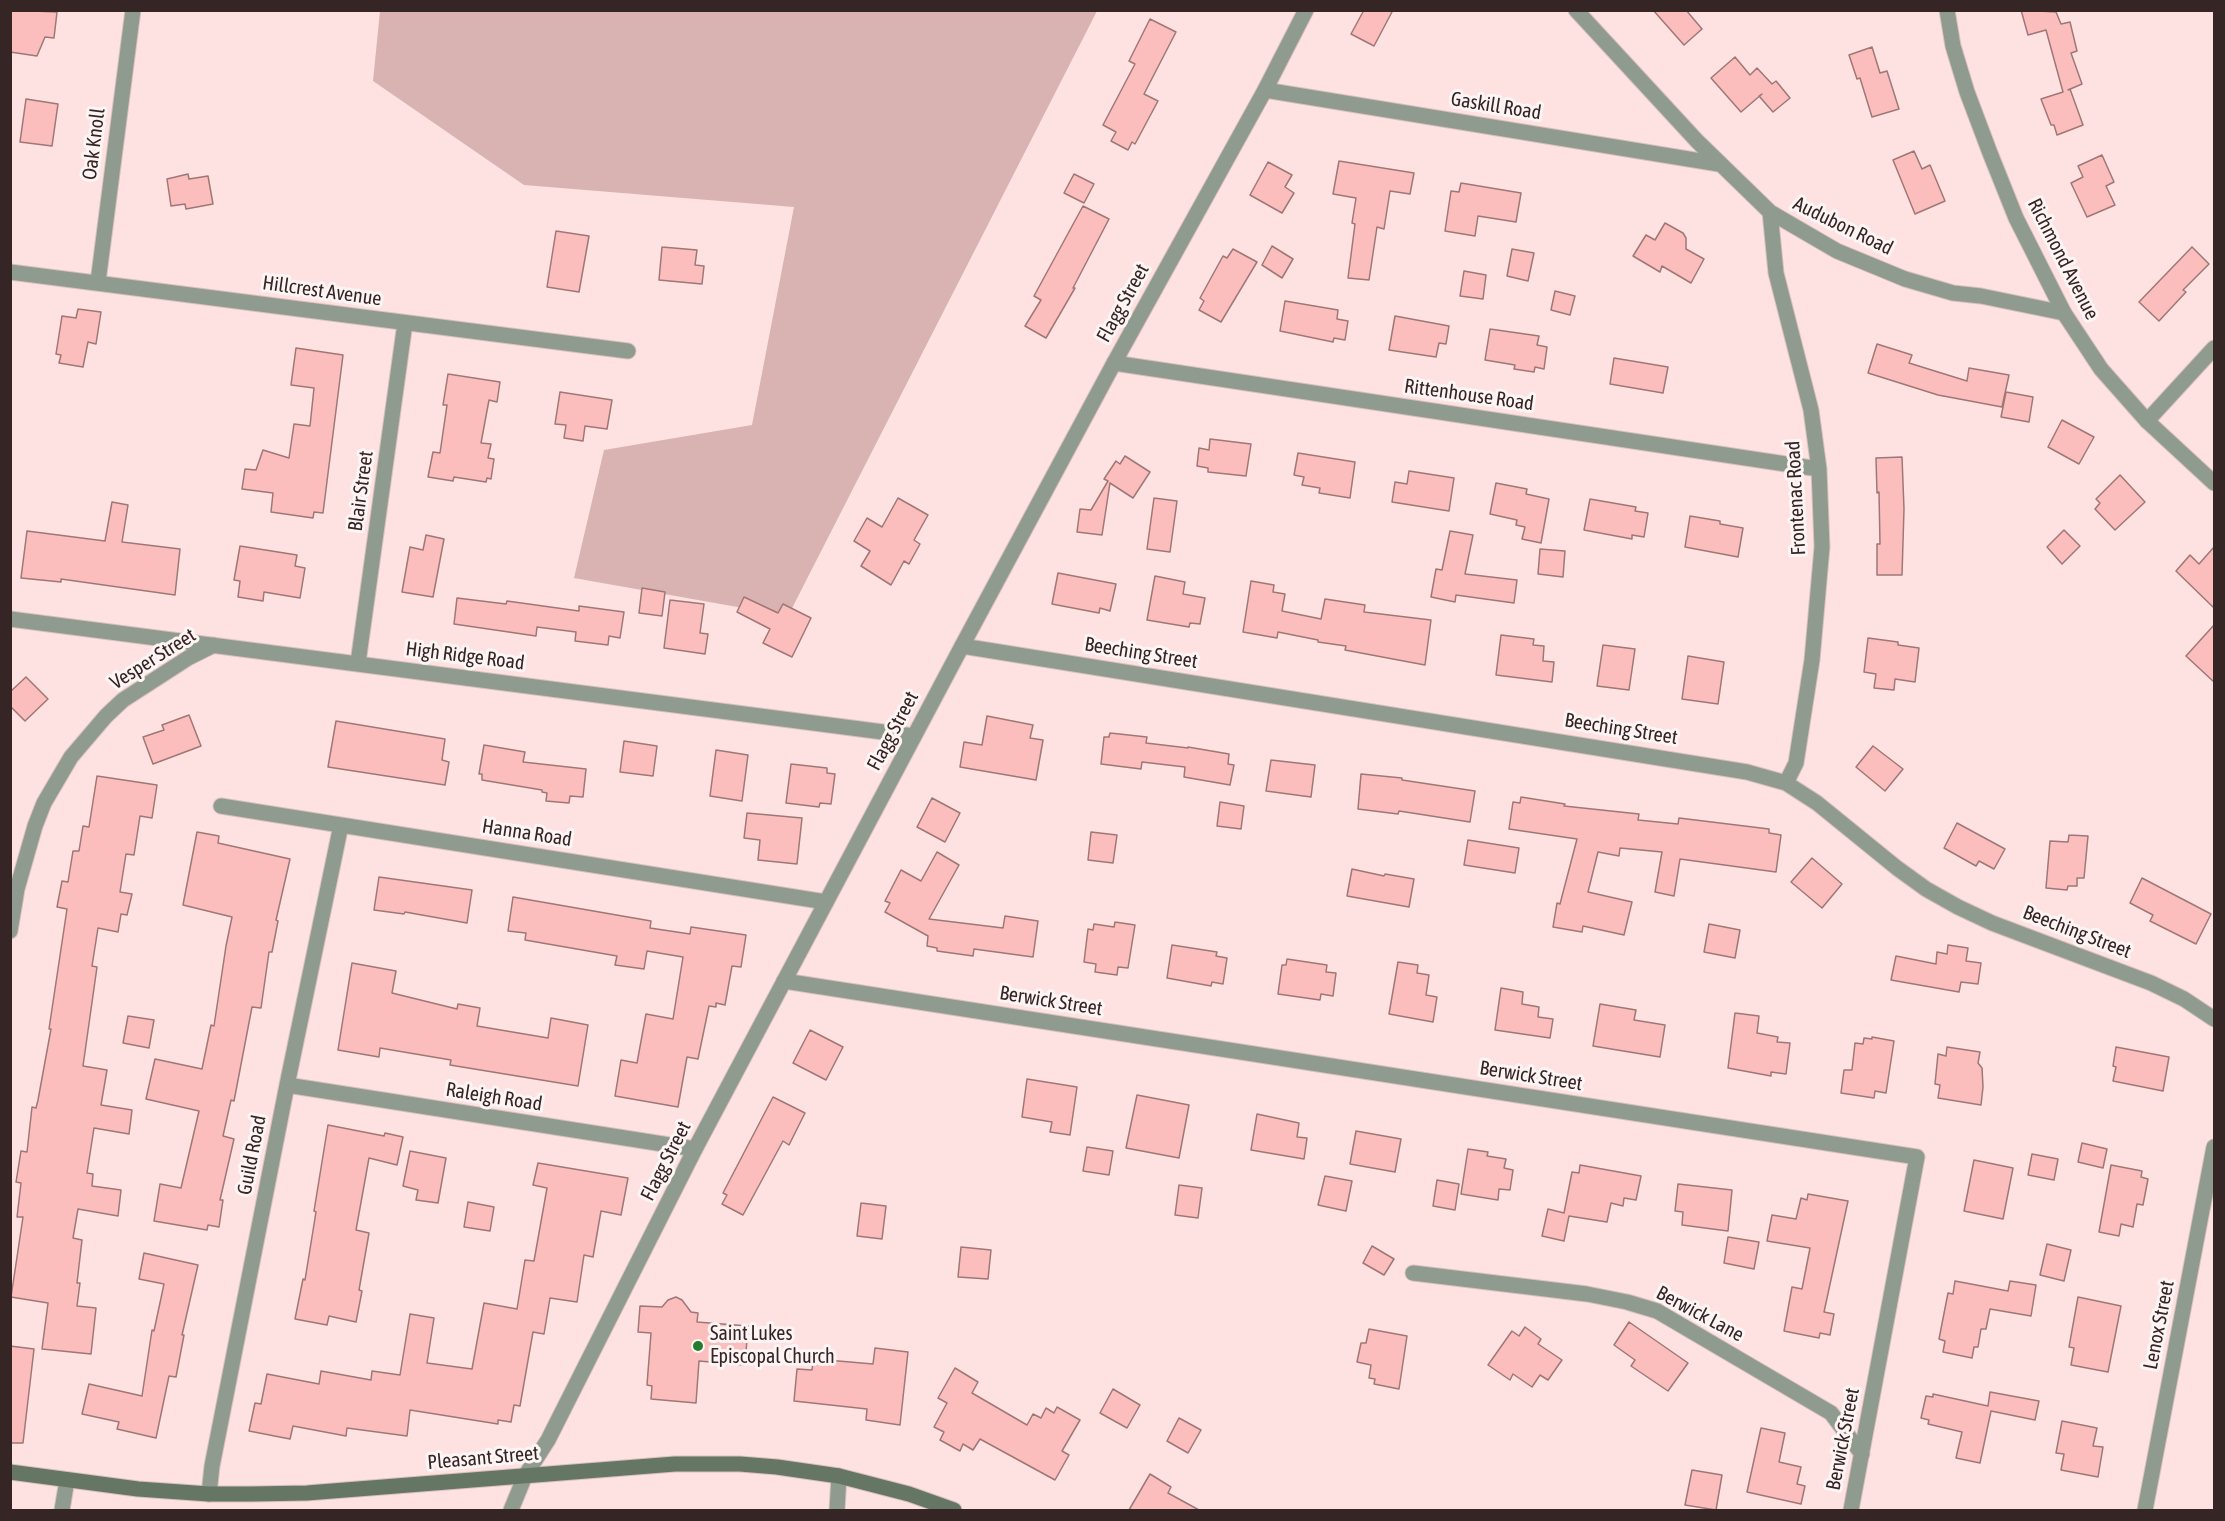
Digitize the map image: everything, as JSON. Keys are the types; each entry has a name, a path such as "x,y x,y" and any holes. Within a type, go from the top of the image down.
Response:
{"main road":[{"name":"Pleasant Street","path":"10,1472 138,1489 209,1494 307,1493 675,1464 718,1463 777,1467 839,1476 909,1494 954,1510"}],"street":[{"name":"Oak Knoll","path":"98,282 133,10"},
{"name":"Flagg Street","path":"511,1510 525,1476 548,1440 694,1149 1114,363 1265,90 1306,10"},
{"name":"Audubon Road","path":"1576,10 1719,164 1770,212 1838,251 1905,279 1953,293 1982,296 2064,313"},
{"name":"Richmond Avenue","path":"1947,10 1953,46 1963,81 1990,153 2016,218 2064,313 2101,369 2147,421 2214,483"},
{"name":"Gaskill Road","path":"1265,90 1719,164"},
{"name":"Frontenac Road","path":"1770,212 1776,273 1811,410 1819,469 1822,547 1818,599 1796,763 1786,783"},
{"name":"Hillcrest Avenue","path":"10,272 628,351"},
{"name":"Blair Street","path":"358,663 405,323"},
{"path":"2147,421 2214,348"},
{"name":"Rittenhouse Road","path":"1114,363 1819,469"},
{"name":"High Ridge Road","path":"10,619 914,736"},
{"name":"Vesper Street","path":"10,931 17,889 35,826 44,802 71,757 123,700 188,658 214,645"},
{"name":"Beeching Street","path":"962,646 1747,771 1786,783 1816,802 1897,868 1926,889 1958,907 2151,983 2184,999 2214,1019"},
{"name":"Hanna Road","path":"221,806 826,902"},
{"name":"Guild Road","path":"209,1494 212,1466 287,1085 341,825"},
{"name":"Berwick Street","path":"784,981 1917,1157 1851,1510"},
{"name":"Raleigh Road","path":"287,1085 694,1149"},
{"name":"Lenox Street","path":"2145,1510 2214,1147"},
{"name":"Berwick Lane","path":"1413,1273 1587,1294 1657,1311 1831,1413 1862,1454"},
{"path":"837,1510 839,1476"},
{"path":"62,1510 67,1480"}],"shaded area":[{"path":"380,11 1097,11 788,616 574,578 604,450 752,425 794,207 524,185 373,81"}],"building":[{"path":"10,10 57,12 54,38 45,37 37,56 10,52"},
{"path":"1364,10 1393,10 1374,46 1351,34"},
{"path":"1653,10 1686,10 1702,29 1684,45"},
{"path":"2021,10 2056,12 2061,24 2070,22 2077,51 2071,53 2082,84 2070,89 2083,125 2057,135 2054,125 2051,125 2041,99 2063,92 2046,30 2028,35"},
{"path":"1150,19 1176,32 1144,94 1158,101 1135,144 1132,142 1128,150 1111,141 1116,132 1103,125 1135,64 1129,61"},
{"path":"1872,47 1880,73 1887,71 1899,109 1872,117 1860,78 1857,79 1849,55"},
{"path":"1735,57 1750,75 1757,68 1772,84 1776,81 1790,98 1773,112 1759,96 1741,112 1711,78"},
{"path":"26,99 58,104 52,146 20,142"},
{"path":"1914,151 1922,169 1930,165 1945,201 1915,214 1893,160"},
{"path":"2102,155 2114,182 2106,186 2115,205 2087,217 2071,183 2083,177 2078,166"},
{"path":"1339,161 1414,173 1410,194 1390,191 1384,229 1377,227 1369,280 1348,278 1356,198 1333,194"},
{"path":"1268,162 1292,175 1285,187 1294,193 1282,213 1250,195"},
{"path":"188,174 189,179 208,176 213,204 186,209 185,204 171,206 167,179"},
{"path":"1074,174 1094,184 1084,203 1064,193"},
{"path":"1461,183 1521,193 1516,222 1478,216 1475,236 1445,231 1451,191 1459,192"},
{"path":"1083,206 1109,219 1073,288 1075,288 1046,338 1025,326 1041,300 1034,296"},
{"path":"1665,223 1683,233 1686,238 1686,249 1704,259 1691,283 1662,266 1660,272 1633,256 1646,235 1655,240"},
{"path":"556,231 589,236 579,292 547,287"},
{"path":"1272,246 1293,259 1282,278 1262,265"},
{"path":"662,247 697,250 695,265 704,266 702,284 659,280"},
{"path":"2192,247 2209,264 2183,290 2186,292 2159,321 2139,302"},
{"path":"1233,249 1257,262 1221,322 1199,310 1204,301 1200,298 1223,256 1227,258"},
{"path":"1512,249 1534,253 1528,281 1507,276"},
{"path":"1464,271 1486,275 1483,299 1460,296"},
{"path":"1555,291 1575,296 1570,315 1551,310"},
{"path":"1285,301 1338,310 1337,319 1348,321 1345,340 1334,338 1333,342 1280,331"},
{"path":"78,309 101,312 96,344 88,342 83,367 59,363 61,355 56,354 62,316 76,318"},
{"path":"1395,316 1449,326 1446,344 1439,343 1436,357 1389,350"},
{"path":"1490,329 1539,336 1537,345 1547,347 1544,369 1535,367 1534,372 1514,369 1515,365 1485,360"},
{"path":"1877,344 1912,355 1909,363 1967,381 1969,368 2009,375 2002,407 1938,395 1868,373"},
{"path":"296,348 343,355 323,513 314,512 313,518 271,512 273,493 242,489 245,469 256,470 263,450 289,458 294,424 310,426 314,388 291,385"},
{"path":"1614,358 1668,367 1663,393 1610,384"},
{"path":"448,374 500,382 497,402 489,400 481,443 491,444 488,458 494,459 491,479 487,478 486,482 454,477 453,481 428,477 433,452 440,453 447,405 443,405"},
{"path":"560,392 612,400 607,429 585,426 583,441 564,438 566,425 555,424"},
{"path":"2006,392 2033,397 2029,422 2001,417"},
{"path":"2062,420 2094,437 2079,464 2048,447"},
{"path":"1210,439 1251,444 1246,476 1208,472 1208,468 1197,466 1199,448 1209,450"},
{"path":"1298,453 1355,462 1350,498 1319,493 1320,488 1302,485 1304,477 1294,475"},
{"path":"1125,456 1150,472 1133,498 1110,483 1102,535 1077,532 1080,509 1091,510 1108,481 1104,479 1116,461 1120,464"},
{"path":"1902,457 1904,509 1902,575 1877,575 1877,544 1880,544 1876,458"},
{"path":"1409,471 1454,478 1449,511 1392,502 1395,482 1407,484"},
{"path":"2120,475 2145,502 2115,530 2095,509 2100,503 2096,499"},
{"path":"1496,483 1527,489 1526,494 1549,499 1541,543 1522,539 1525,527 1516,525 1517,520 1490,514"},
{"path":"898,498 928,515 914,540 920,544 909,564 904,561 891,585 861,566 870,551 854,541 867,518 882,527"},
{"path":"1154,498 1177,501 1170,552 1147,549"},
{"path":"1590,499 1636,507 1635,511 1648,513 1644,537 1632,535 1632,539 1584,530"},
{"path":"112,502 128,505 122,542 180,549 175,595 61,579 61,582 21,578 27,531 105,541"},
{"path":"1690,516 1743,528 1738,557 1685,547"},
{"path":"2064,530 2080,546 2062,564 2047,547"},
{"path":"1450,531 1473,535 1465,574 1517,580 1514,603 1456,595 1455,602 1431,597 1436,569 1442,570"},
{"path":"426,535 444,539 433,597 402,592 410,547 423,550"},
{"path":"240,546 297,555 295,566 305,568 300,598 264,592 263,601 238,597 240,581 234,580"},
{"path":"2214,547 2214,608 2176,571 2190,555 2199,564"},
{"path":"1540,549 1565,551 1563,577 1538,574"},
{"path":"1058,573 1116,584 1110,611 1100,608 1099,613 1052,604"},
{"path":"1155,576 1185,582 1183,594 1205,598 1200,624 1190,623 1189,627 1147,620"},
{"path":"1251,581 1274,585 1273,592 1285,594 1282,611 1321,619 1325,599 1365,605 1364,612 1431,620 1425,665 1345,650 1346,646 1278,632 1277,638 1243,632"},
{"path":"642,588 665,592 662,616 639,613"},
{"path":"744,597 778,613 783,604 811,618 792,657 763,643 770,629 737,612"},
{"path":"457,598 506,604 507,601 579,611 579,606 624,612 620,638 609,636 608,645 575,641 576,632 537,627 536,636 454,624"},
{"path":"670,600 704,604 700,633 708,634 705,654 664,648"},
{"path":"2214,625 2214,682 2186,656"},
{"path":"1501,635 1534,639 1533,645 1544,646 1543,661 1554,662 1552,682 1496,675"},
{"path":"1868,638 1898,642 1898,645 1919,648 1915,682 1895,679 1894,690 1874,688 1876,674 1864,672"},
{"path":"1603,645 1635,649 1629,690 1597,686"},
{"path":"1688,656 1724,662 1718,704 1682,699"},
{"path":"26,677 48,699 25,721 10,706 10,692"},
{"path":"189,715 201,746 153,764 143,737 164,730 162,725"},
{"path":"987,716 1033,725 1030,738 1043,740 1036,780 960,767 964,742 982,745"},
{"path":"336,721 445,739 442,760 449,762 445,785 328,767"},
{"path":"1110,733 1147,737 1146,743 1229,754 1228,764 1234,765 1230,785 1184,777 1185,767 1142,762 1141,769 1101,764 1104,737 1109,737"},
{"path":"624,741 657,746 653,776 620,772"},
{"path":"484,745 525,752 523,762 586,769 583,797 570,796 569,803 546,801 547,793 542,790 482,780 482,774 479,774"},
{"path":"1873,746 1903,769 1885,791 1856,767"},
{"path":"716,750 748,755 742,801 710,796"},
{"path":"1271,760 1315,765 1311,797 1266,791"},
{"path":"791,764 827,768 827,773 835,774 831,804 820,803 819,807 786,803"},
{"path":"1361,774 1402,778 1402,780 1475,791 1470,822 1399,811 1398,814 1358,809"},
{"path":"97,776 157,785 152,818 140,816 134,855 126,854 120,892 132,894 127,915 121,914 118,932 98,928 92,966 97,967 83,1066 107,1070 101,1105 132,1110 129,1134 94,1128 87,1173 93,1174 92,1186 121,1190 118,1216 78,1209 73,1238 82,1240 77,1306 96,1308 91,1354 42,1349 48,1303 11,1297 23,1217 17,1217 21,1183 16,1182 21,1151 27,1152 32,1107 36,1108 38,1100 51,1029 49,1029 67,909 57,907 62,881 68,882 73,851 79,851 83,826 89,827"},
{"path":"1521,797 1565,804 1564,806 1639,814 1638,820 1678,824 1679,818 1769,829 1769,833 1781,835 1776,872 1680,859 1674,896 1655,892 1662,852 1620,848 1619,856 1598,852 1588,892 1632,902 1624,935 1583,926 1582,932 1553,927 1557,903 1560,904 1577,839 1509,829 1513,802 1520,803"},
{"path":"932,798 960,813 945,842 917,827"},
{"path":"1220,802 1244,806 1241,829 1217,826"},
{"path":"747,813 802,818 797,864 758,860 760,840 744,838"},
{"path":"1957,823 2005,849 1994,869 1979,861 1976,866 1944,848"},
{"path":"197,832 219,836 218,843 290,859 276,920 278,921 272,952 269,952 261,1008 252,1007 234,1101 231,1100 223,1136 234,1139 220,1200 223,1200 219,1227 208,1225 207,1230 154,1221 160,1184 181,1188 199,1111 146,1099 155,1059 202,1069 211,1025 214,1026 232,917 183,905"},
{"path":"1091,832 1117,835 1113,863 1088,860"},
{"path":"2069,835 2088,836 2084,878 2077,878 2077,886 2068,886 2067,890 2046,888 2050,841 2068,842"},
{"path":"1468,840 1519,848 1515,873 1464,865"},
{"path":"937,852 959,865 929,919 1003,928 1005,916 1038,921 1033,957 974,949 973,956 937,951 937,948 927,946 928,936 885,912 890,903 885,901 901,870 921,881"},
{"path":"1812,858 1842,884 1822,908 1791,882"},
{"path":"1352,869 1384,876 1385,874 1414,879 1409,907 1347,896"},
{"path":"379,877 472,890 467,923 405,912 404,914 374,910"},
{"path":"2142,878 2211,914 2196,944 2150,921 2153,915 2130,903"},
{"path":"513,897 651,921 650,928 690,934 691,927 746,935 741,967 732,966 725,1005 716,1003 716,1007 709,1006 698,1059 687,1057 678,1107 615,1096 621,1060 637,1063 646,1014 673,1019 683,957 647,951 644,969 615,965 617,956 525,940 526,933 508,931"},
{"path":"1115,922 1135,925 1128,968 1118,967 1117,975 1095,972 1096,964 1084,962 1088,929 1093,930 1094,924 1114,927"},
{"path":"1709,924 1740,930 1735,958 1704,952"},
{"path":"1172,945 1217,952 1216,956 1227,958 1223,984 1212,982 1211,986 1167,978"},
{"path":"1948,945 1968,948 1966,961 1981,963 1978,984 1961,982 1959,992 1891,980 1896,956 1936,964 1937,952 1947,954"},
{"path":"1287,959 1327,965 1326,972 1336,973 1333,996 1321,994 1320,1000 1278,994 1282,965 1286,965"},
{"path":"1398,962 1418,965 1417,973 1429,975 1426,995 1437,997 1433,1022 1389,1014"},
{"path":"352,963 396,971 392,993 457,1009 458,1004 480,1008 477,1026 548,1038 551,1018 588,1025 578,1086 450,1065 451,1060 380,1048 379,1057 338,1050"},
{"path":"1501,988 1523,992 1522,1004 1539,1007 1538,1017 1553,1019 1550,1038 1495,1030"},
{"path":"1600,1004 1636,1010 1634,1020 1665,1025 1660,1057 1593,1046"},
{"path":"1735,1013 1759,1016 1757,1033 1778,1037 1777,1042 1790,1043 1786,1074 1771,1072 1771,1076 1728,1068"},
{"path":"128,1016 154,1020 149,1048 123,1043"},
{"path":"810,1030 843,1047 826,1080 793,1063"},
{"path":"1872,1037 1894,1041 1886,1093 1875,1091 1874,1098 1841,1093 1844,1070 1852,1070 1855,1043 1863,1044 1864,1038 1872,1039"},
{"path":"1947,1047 1980,1052 1978,1063 1982,1068 1983,1087 1981,1105 1938,1098 1940,1085 1935,1084 1938,1054 1946,1056"},
{"path":"2116,1047 2169,1057 2163,1091 2113,1081"},
{"path":"1027,1079 1077,1087 1070,1135 1050,1132 1052,1122 1022,1117"},
{"path":"1137,1095 1189,1105 1179,1158 1126,1148"},
{"path":"773,1097 805,1113 789,1145 783,1141 743,1215 722,1204 727,1195 723,1193"},
{"path":"1257,1114 1299,1123 1297,1137 1307,1138 1304,1159 1251,1150"},
{"path":"328,1125 384,1136 385,1133 403,1137 397,1165 369,1158 356,1230 369,1233 356,1322 329,1316 327,1325 295,1319 303,1279 305,1280"},
{"path":"1356,1131 1401,1139 1395,1172 1350,1164"},
{"path":"2082,1143 2107,1149 2103,1168 2078,1162"},
{"path":"1087,1147 1113,1151 1109,1175 1083,1171"},
{"path":"1468,1149 1488,1152 1487,1156 1506,1159 1504,1168 1513,1170 1510,1190 1499,1189 1498,1200 1461,1194"},
{"path":"410,1151 446,1158 438,1203 416,1200 418,1190 403,1186"},
{"path":"2032,1154 2058,1159 2054,1180 2028,1175"},
{"path":"1974,1160 2013,1168 2003,1219 1964,1211"},
{"path":"538,1163 628,1178 621,1215 601,1211 593,1257 584,1255 577,1302 550,1298 544,1334 533,1332 520,1406 514,1405 511,1422 498,1420 498,1424 410,1410 407,1436 347,1428 346,1436 293,1426 290,1439 249,1431 255,1403 261,1404 267,1374 319,1384 321,1371 371,1380 372,1371 400,1375 410,1314 434,1318 427,1363 472,1369 484,1303 517,1309 525,1260 534,1261 547,1188 533,1185"},
{"path":"1580,1165 1641,1176 1636,1200 1624,1198 1623,1206 1611,1203 1607,1222 1569,1216 1564,1241 1542,1236 1548,1209 1564,1213 1572,1172 1579,1173"},
{"path":"2111,1165 2142,1171 2141,1177 2148,1179 2143,1205 2137,1204 2133,1227 2121,1224 2119,1236 2099,1232"},
{"path":"1325,1176 1352,1181 1346,1211 1318,1205"},
{"path":"1437,1180 1459,1184 1455,1210 1433,1206"},
{"path":"1678,1184 1732,1190 1728,1231 1682,1225 1683,1212 1675,1211"},
{"path":"1179,1185 1202,1188 1198,1218 1175,1215"},
{"path":"1808,1194 1848,1201 1824,1312 1834,1314 1830,1335 1820,1333 1819,1338 1784,1331 1792,1287 1802,1289 1810,1248 1767,1241 1772,1215 1796,1219 1801,1198 1807,1200"},
{"path":"468,1202 494,1207 490,1231 464,1227"},
{"path":"861,1203 886,1206 882,1239 857,1236"},
{"path":"1728,1237 1759,1242 1754,1269 1724,1263"},
{"path":"2047,1244 2071,1250 2064,1281 2040,1275"},
{"path":"1372,1246 1394,1259 1384,1275 1363,1263"},
{"path":"961,1247 991,1250 988,1279 958,1277"},
{"path":"144,1253 198,1265 182,1335 184,1335 176,1377 169,1376 156,1438 117,1429 119,1422 82,1414 89,1384 142,1396 152,1330 154,1331 164,1284 139,1279"},
{"path":"1955,1281 2008,1291 2010,1281 2036,1285 2031,1316 1990,1309 1986,1329 1981,1329 1978,1347 1974,1347 1972,1358 1943,1352 1945,1341 1939,1339 1948,1293 1953,1294"},
{"name":"Saint Lukes Episcopal Church","path":"676,1297 682,1300 691,1312 698,1313 697,1322 748,1326 745,1365 699,1361 696,1403 651,1399 652,1386 647,1385 651,1333 638,1332 640,1306 662,1307 668,1300"},
{"path":"2078,1297 2121,1306 2108,1372 2071,1365 2074,1348 2069,1347"},
{"path":"1629,1322 1688,1363 1668,1391 1631,1366 1635,1360 1614,1345"},
{"path":"1525,1327 1541,1339 1538,1344 1562,1360 1548,1380 1540,1375 1532,1387 1513,1374 1510,1380 1488,1365 1512,1331 1519,1336"},
{"path":"1369,1329 1407,1336 1399,1389 1374,1384 1375,1379 1369,1378 1371,1365 1357,1362 1361,1343 1366,1343"},
{"path":"10,1346 34,1349 23,1443 10,1443"},
{"path":"875,1348 908,1352 900,1425 866,1420 867,1409 794,1401 797,1369 812,1370 813,1362 826,1363 827,1360 873,1364"},
{"path":"955,1368 978,1382 972,1393 1027,1425 1033,1414 1041,1418 1046,1408 1054,1413 1057,1407 1080,1420 1062,1451 1069,1455 1055,1480 980,1439 973,1450 963,1444 960,1451 940,1440 944,1432 934,1427 947,1403 938,1398"},
{"path":"1113,1389 1140,1405 1127,1428 1100,1413"},
{"path":"1990,1392 2039,1401 2035,1420 1991,1411 1980,1463 1956,1458 1962,1432 1928,1424 1929,1420 1921,1418 1926,1396 1933,1397 1933,1394 1988,1406"},
{"path":"1179,1418 1201,1430 1188,1453 1167,1441"},
{"path":"2062,1421 2097,1428 2093,1446 2103,1447 2098,1477 2061,1470 2064,1454 2056,1453"},
{"path":"1761,1428 1785,1433 1779,1462 1801,1467 1797,1484 1805,1486 1801,1504 1747,1492"},
{"path":"1692,1470 1722,1475 1716,1510 1685,1505"},
{"path":"1150,1474 1171,1487 1168,1493 1199,1510 1129,1510"}],"place":[{"name":"Saint Lukes Episcopal Church","path":"698,1346"}]}
